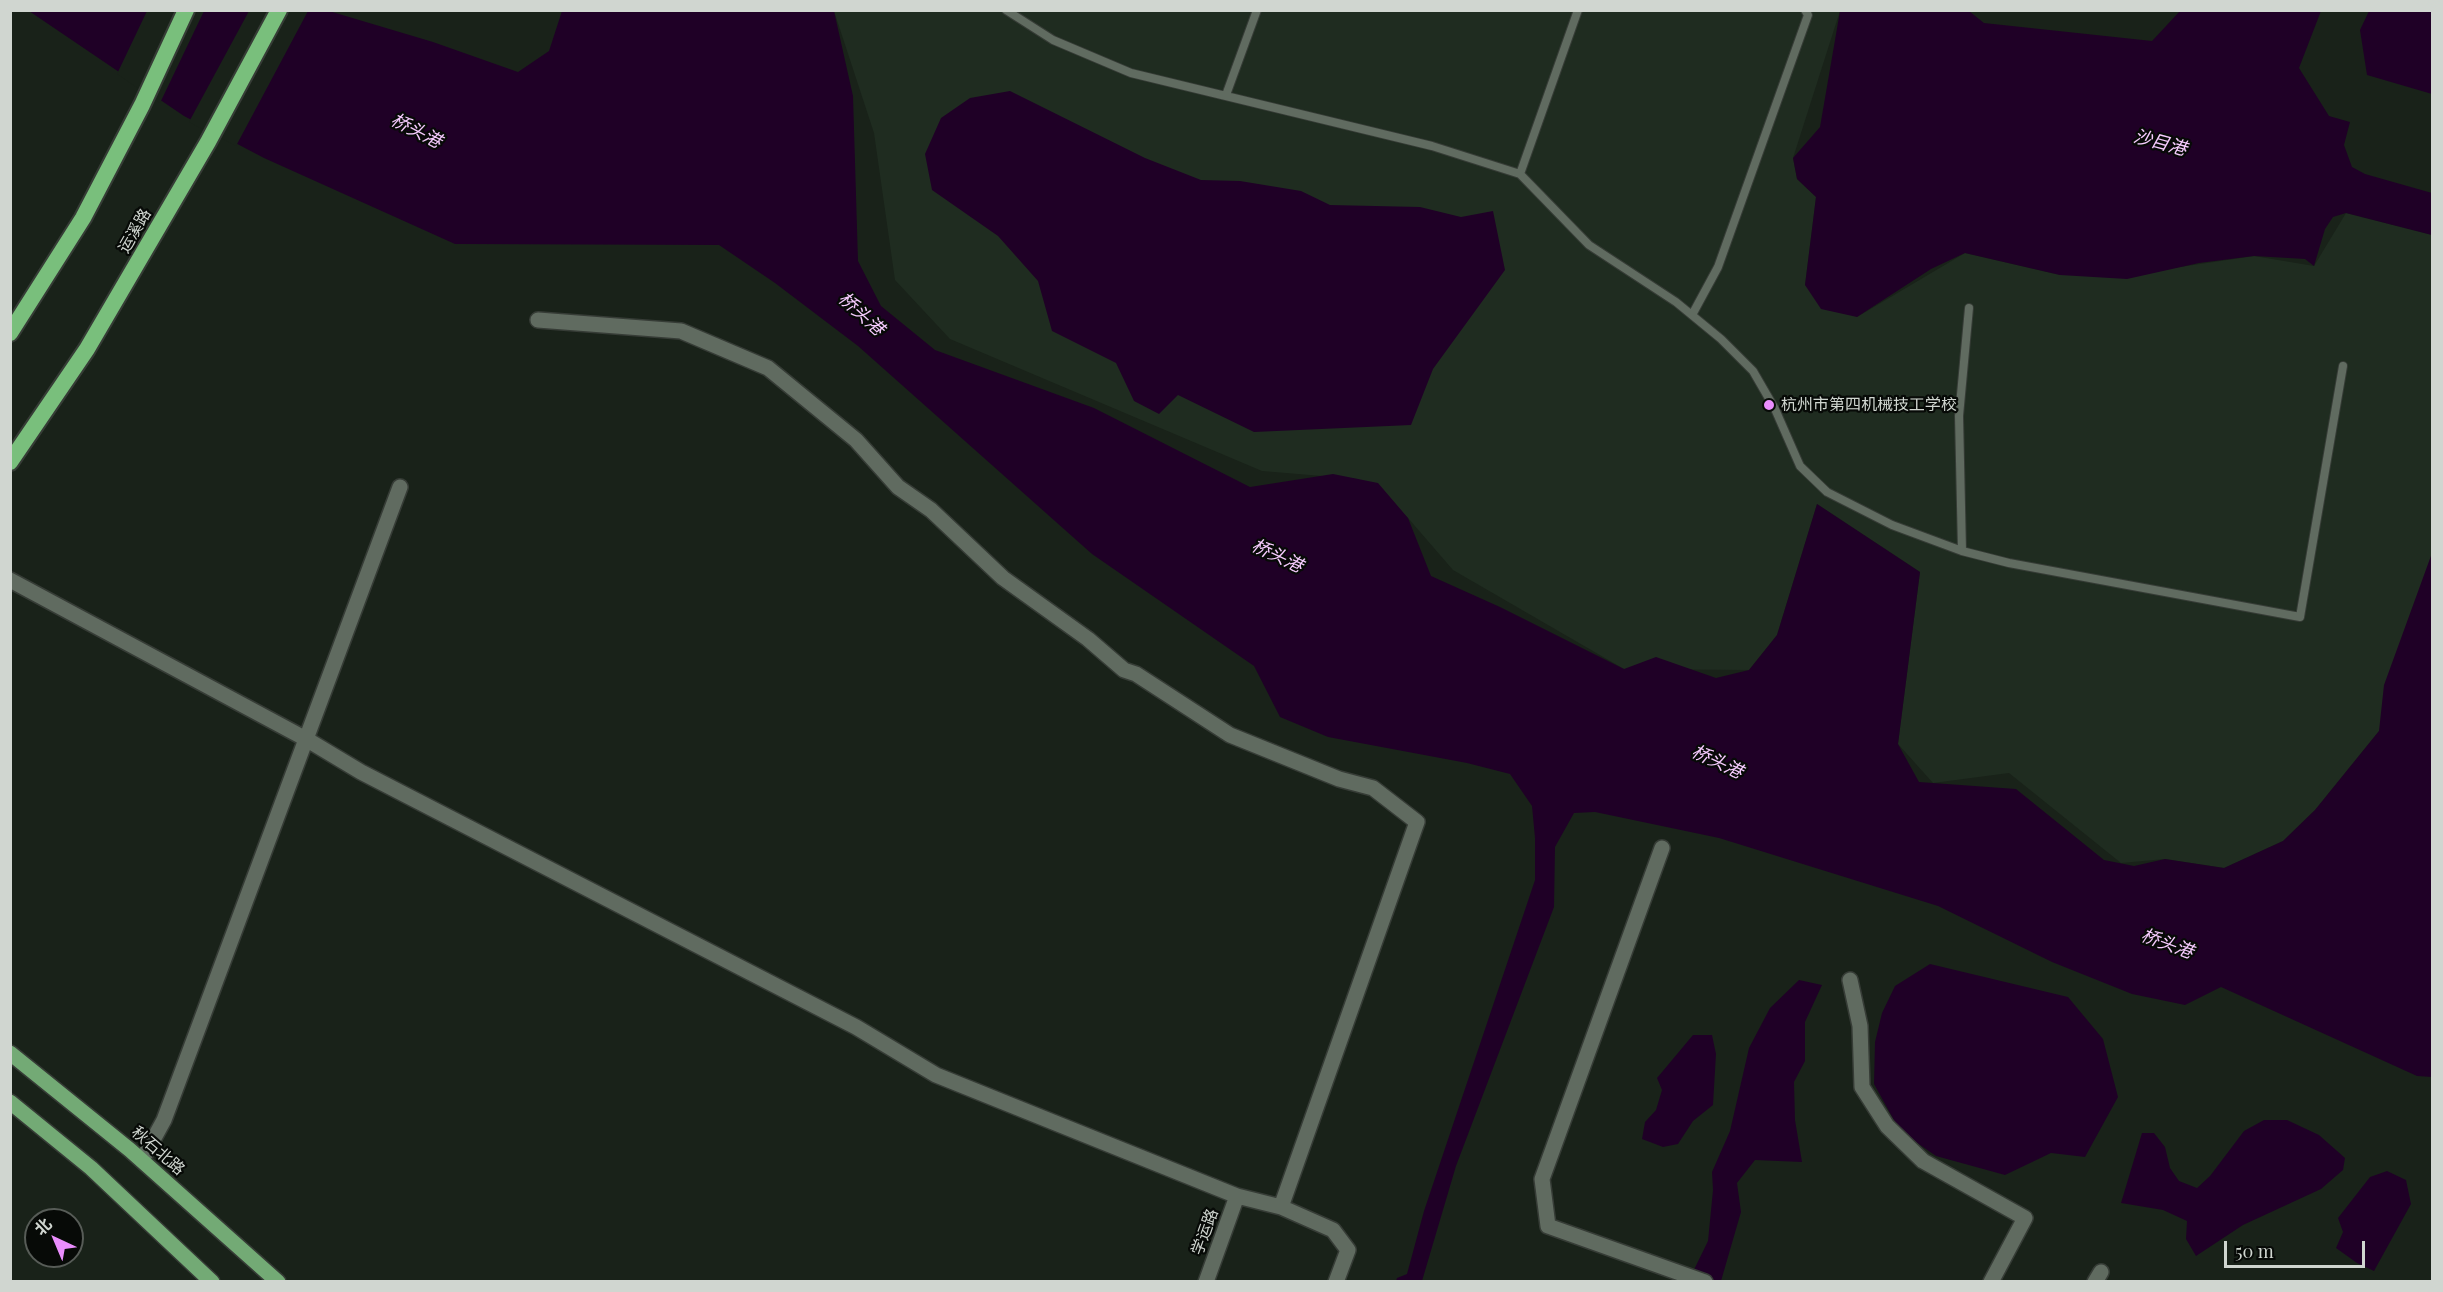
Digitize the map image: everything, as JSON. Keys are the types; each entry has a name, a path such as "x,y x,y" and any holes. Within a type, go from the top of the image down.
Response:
{"highway":[{"path":"10,333 83,218 142,105 186,10"},
{"name":"运溪路","path":"10,462 87,349 208,142 279,10"}],"main road":[{"name":"秋石北路","path":"10,1053 142,1160 278,1281"},
{"path":"10,1102 91,1168 212,1281"}],"street":[{"path":"538,320 681,331 768,368 856,440 898,487 931,510 1003,578 1088,639 1125,670 1136,674 1230,735 1339,779 1373,788 1417,822 1281,1207"},
{"path":"142,1160 164,1120 400,487"},
{"path":"10,580 306,739 361,772 856,1027 936,1076 1237,1196 1281,1207 1332,1230 1348,1250 1336,1281"},
{"path":"1662,848 1542,1179 1548,1226 1705,1281"},
{"path":"1850,980 1860,1026 1862,1087 1887,1126 1923,1161 2025,1218 1991,1281"},
{"name":"学运路","path":"1206,1281 1237,1196"}],"lane":[{"path":"1006,10 1053,40 1131,73 1432,146 1520,174 1589,245 1676,302 1753,372 1775,409 1800,466 1827,492 1892,525 1962,551 2300,617 2343,366"},
{"path":"1226,95 1257,10"},
{"path":"1520,174 1578,10"},
{"path":"1692,315 1718,267 1808,15 1805,10"},
{"path":"1962,551 1959,416 1969,308"}],"shaded area":[{"name":"杭州市第四机械技工学校","path":"834,11 1840,11 1793,158 1797,179 1816,197 1805,285 1857,317 1965,253 2060,275 2180,267 2254,256 2314,266 2346,213 2432,235 2432,557 2379,731 2315,810 2283,841 2224,868 2165,859 2121,863 2009,773 1933,783 1898,744 1920,572 1817,504 1777,635 1749,670 1624,669 1453,570 1408,518 1358,479 1262,471 950,339 895,280 874,133"}],"water":[{"name":"桥头港","path":"29,11 329,11 433,42 518,72 549,51 562,11 834,11 853,96 858,261 881,306 935,350 1094,408 1250,487 1333,474 1378,483 1408,518 1431,576 1500,607 1624,669 1656,657 1716,678 1749,670 1777,635 1817,504 1920,572 1898,744 1919,782 2016,789 2104,860 2134,866 2165,859 2224,868 2283,841 2315,810 2379,731 2384,685 2432,553 2432,1077 2417,1076 2221,987 2185,1005 2132,994 2052,962 1938,906 1719,838 1595,812 1574,813 1555,847 1554,907 1456,1166 1422,1281 1396,1281 1397,1278 1407,1274 1424,1211 1535,880 1532,806 1510,774 1467,763 1328,737 1280,717 1254,666 1092,554 858,346 775,283 719,245 455,244 264,158 184,116"},
{"name":"沙目港","path":"1840,11 1969,11 1984,23 2152,41 2180,11 2321,11 2299,68 2329,116 2350,122 2344,145 2352,167 2365,174 2432,193 2432,235 2346,213 2333,217 2325,229 2314,266 2305,259 2254,256 2199,263 2127,279 2060,275 1965,253 1931,269 1857,317 1821,309 1805,285 1816,197 1797,179 1793,158 1820,127"},
{"path":"2369,11 2432,11 2432,94 2367,75 2360,30"},
{"path":"1010,91 1145,158 1201,180 1240,181 1301,191 1330,205 1420,207 1461,217 1493,211 1505,270 1433,369 1411,425 1254,432 1178,395 1159,414 1134,401 1116,363 1052,331 1038,281 998,236 932,190 925,154 941,118 970,98"},
{"path":"1930,964 2068,997 2103,1039 2118,1097 2085,1157 2051,1153 2005,1175 1936,1156 1900,1131 1874,1084 1875,1042 1882,1013 1895,986"},
{"path":"1799,980 1822,985 1805,1022 1805,1061 1794,1082 1795,1120 1802,1162 1755,1160 1737,1183 1741,1212 1721,1281 1688,1282 1708,1241 1713,1190 1712,1172 1730,1131 1749,1048 1770,1008"},
{"path":"1693,1035 1712,1035 1716,1054 1713,1105 1693,1121 1678,1144 1663,1147 1642,1139 1645,1122 1656,1110 1662,1090 1657,1078"},
{"path":"2264,1120 2287,1120 2319,1135 2345,1158 2343,1170 2321,1189 2243,1225 2196,1256 2186,1239 2187,1221 2163,1210 2121,1203 2142,1133 2154,1133 2165,1147 2170,1168 2179,1181 2197,1188 2210,1176 2244,1131"},
{"path":"2387,1171 2406,1180 2411,1204 2374,1271 2357,1263 2336,1248 2343,1232 2338,1218 2370,1177"}],"pier":[{"path":"147,11 204,11 160,103 117,74"},
{"path":"249,11 308,11 236,146 189,122"}],"place":[{"name":"杭州市第四机械技工学校","path":"1769,405"}]}
